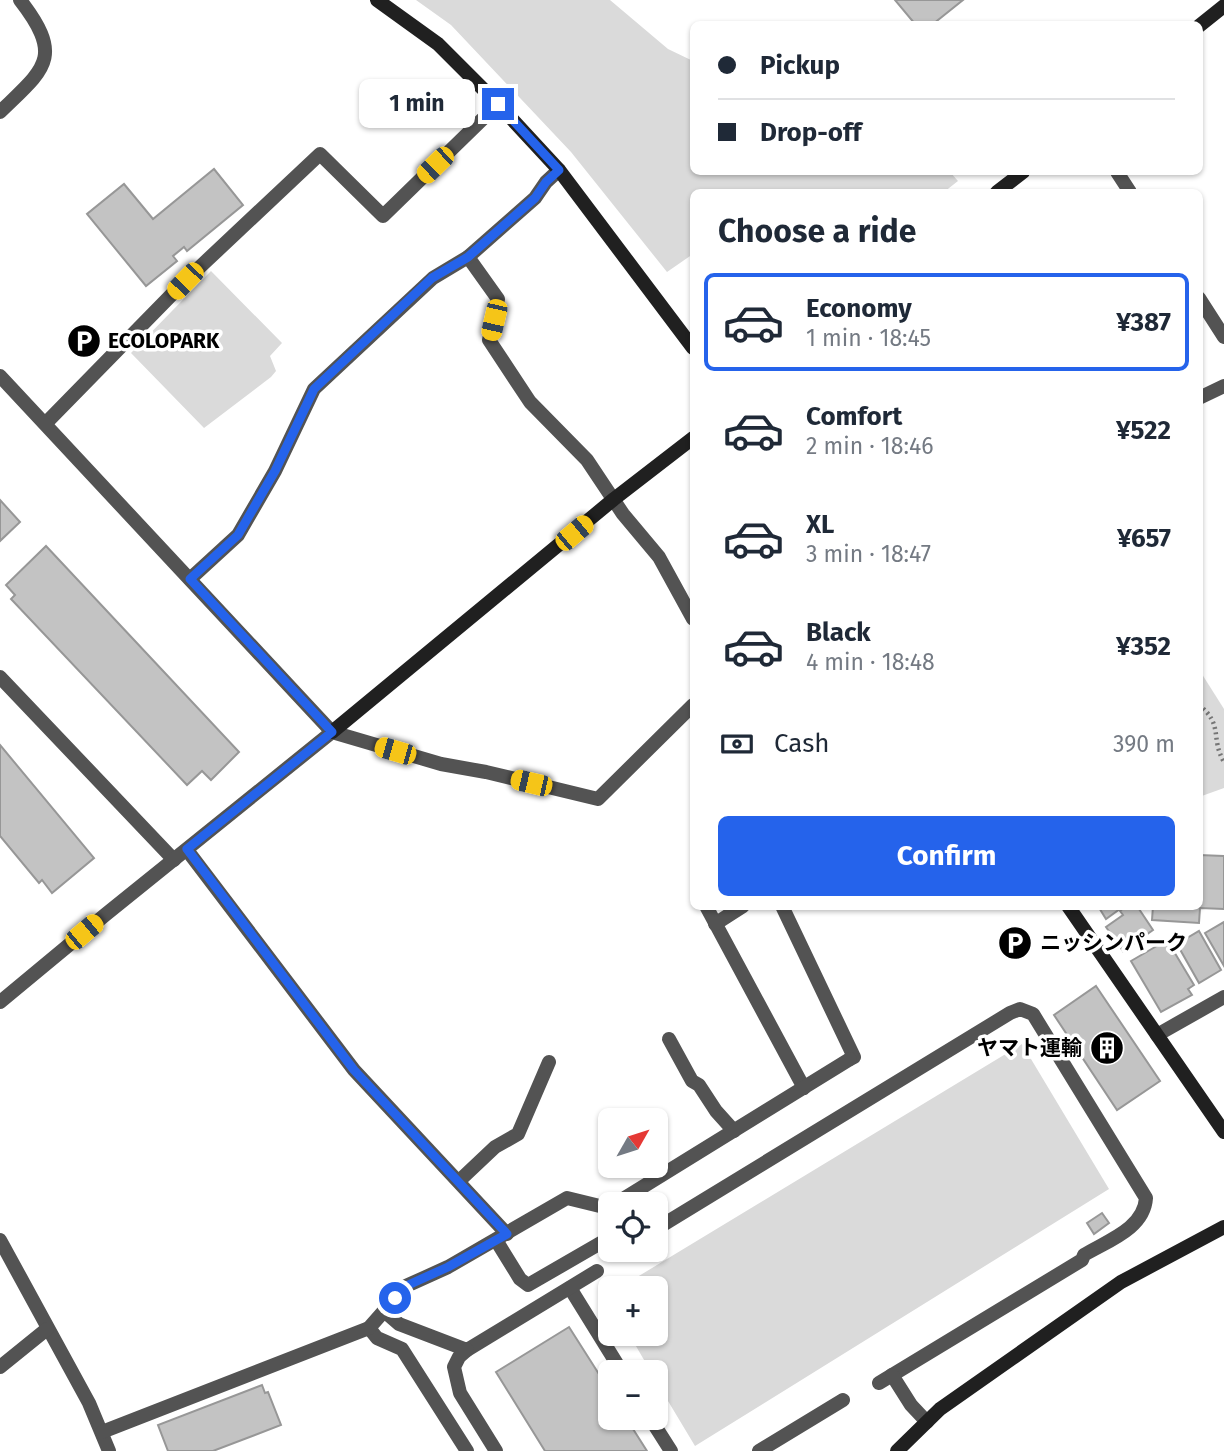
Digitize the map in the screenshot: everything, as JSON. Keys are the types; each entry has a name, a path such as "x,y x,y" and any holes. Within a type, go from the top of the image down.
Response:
{"street":[{"path":"0,112 40,73 45,62 45,46 40,30 20,0"},
{"path":"377,0 438,44 559,170 690,344"},
{"path":"1203,23 1224,6"},
{"path":"46,423 185,281 320,154 383,216 498,104"},
{"path":"190,579 238,535 275,471 314,389 432,278 468,257 535,198 559,170"},
{"path":"1002,189 1019,175"},
{"path":"468,257 498,299 489,340 530,402 587,460 623,514 659,557 690,614"},
{"path":"1203,304 1224,337"},
{"path":"0,376 332,732 441,764 598,799 690,710"},
{"path":"1203,396 1224,386"},
{"path":"0,1002 614,499 690,440"},
{"path":"0,677 174,860"},
{"path":"187,849 354,1070 459,1181 501,1237 520,1279 528,1285 598,1245"},
{"path":"708,910 804,1088"},
{"path":"715,924 737,910"},
{"path":"634,1192 854,1057 789,910"},
{"path":"1071,910 1224,1132"},
{"path":"1157,1035 1224,997"},
{"path":"668,1223 1010,1013 1020,1009 1033,1014 1146,1198 1145,1209 1139,1220 1130,1228 1084,1255 1082,1260 879,1383"},
{"path":"669,1039 692,1081 699,1085 716,1111 734,1131"},
{"path":"459,1181 495,1147 518,1134 549,1062"},
{"path":"102,1432 369,1328 406,1286 448,1267 567,1198 598,1206"},
{"path":"901,1449 940,1409 1121,1282 1224,1227"},
{"path":"0,1240 102,1432 109,1451"},
{"path":"496,1451 460,1393 454,1367 459,1357 597,1271"},
{"path":"570,1288 615,1360"},
{"path":"384,1311 399,1324 467,1350"},
{"path":"369,1328 377,1338 402,1349 467,1451"},
{"path":"0,1367 47,1329"},
{"path":"892,1375 911,1405 927,1422"},
{"path":"759,1451 843,1400"},
{"path":"658,1430 671,1451"}],"path":[{"path":"1203,708 1215,724 1217,750 1224,762"}],"shaded area":[{"path":"416,0 610,0 668,49 690,60 690,175 953,175 958,181 948,189 690,189 690,256 667,272 571,152 451,25"},
{"path":"211,271 282,343 270,356 276,371 271,377 204,428 131,353"},
{"path":"1203,676 1224,709 1224,788 1203,796"},
{"path":"1022,1044 1109,1189 695,1446 668,1401 668,1360 644,1360 636,1346 668,1346 668,1276 639,1276 662,1262 668,1262 668,1258"}],"building":[{"path":"895,0 963,0 937,21 912,21"},
{"path":"214,169 243,205 187,251 184,247 173,256 177,261 146,286 87,214 124,184 153,219"},
{"path":"0,500 20,522 0,541"},
{"path":"46,546 239,752 211,780 202,771 187,785 11,599 15,595 6,585"},
{"path":"0,745 94,858 52,893 42,880 39,883 0,836"},
{"path":"1203,855 1224,856 1224,909 1203,908"},
{"path":"1100,910 1118,910 1106,919"},
{"path":"1140,910 1153,930 1123,951 1106,927 1123,915 1120,911"},
{"path":"1153,910 1200,910 1199,923 1152,920"},
{"path":"1224,922 1224,966 1205,933"},
{"path":"1199,931 1221,970 1199,983 1177,944"},
{"path":"1167,940 1194,985 1188,989 1192,995 1161,1012 1131,961"},
{"name":"ヤマト運輸","path":"1096,986 1160,1081 1117,1110 1054,1015"},
{"path":"1102,1213 1109,1223 1094,1234 1087,1223"},
{"path":"569,1327 598,1373 598,1430 634,1430 647,1451 545,1451 496,1372"},
{"path":"262,1385 265,1393 268,1392 281,1425 213,1451 168,1451 158,1425"}],"place":[{"name":"ECOLOPARK","path":"84,341"},
{"name":"ニッシンパーク","path":"1015,943"},
{"name":"ヤマト運輸","path":"1107,1048"}],"route":[{"path":"395,1298 406,1286 448,1267 507,1234 354,1070 187,849 332,732 190,579 238,535 275,471 314,389 432,278 468,257 535,198 559,170 498,104"}]}
